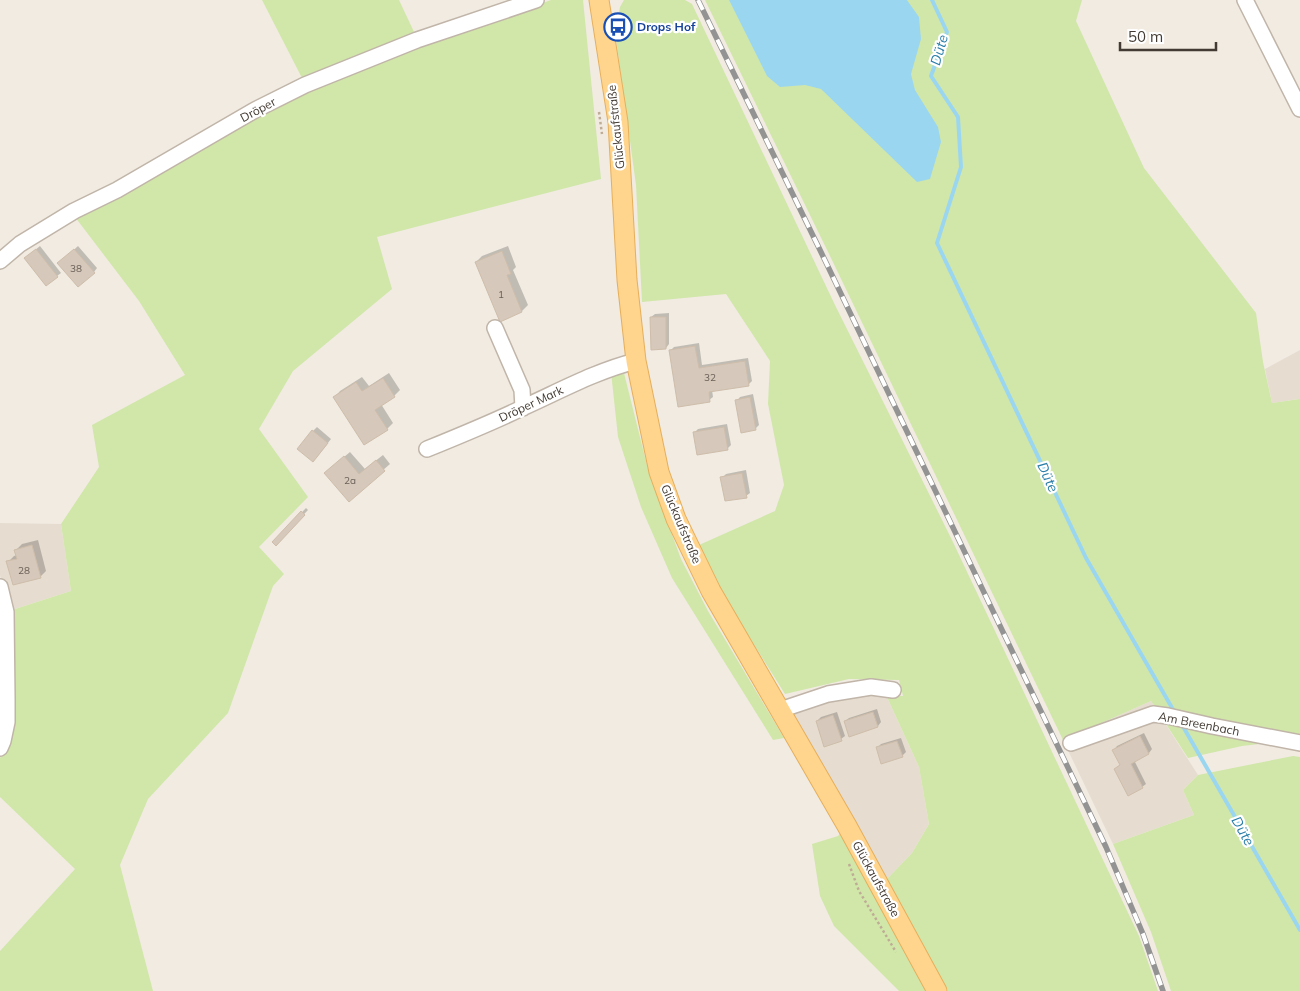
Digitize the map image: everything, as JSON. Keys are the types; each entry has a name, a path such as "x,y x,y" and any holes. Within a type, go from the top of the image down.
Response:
{"main road":[{"name":"Glückaufstraße","path":"599,0 618,122 628,280 636,361 659,472 676,519 711,591 847,826 937,991"}],"street":[{"name":"Dröper","path":"0,261 20,244 74,211 117,190 255,110 305,85 417,40 534,0"},
{"path":"1245,0 1300,108"},
{"path":"495,328 522,390 523,408"},
{"name":"Dröper Mark","path":"427,449 523,408 609,368 636,361"},
{"path":"0,587 6,612 7,698 6,722 0,748"},
{"path":"780,710 828,694 871,688 893,690"},
{"name":"Am Breenbach","path":"1071,743 1153,714 1300,744"}],"path":[{"path":"599,108 602,138"},
{"path":"848,863 859,890 897,952"}],"shaded area":[{"path":"1300,350 1300,399 1272,403 1265,369"},
{"path":"0,523 61,524 71,591 9,611 0,575"},
{"path":"866,694 886,695 919,767 929,824 912,853 887,879 787,710 831,697"},
{"path":"1151,701 1198,775 1183,790 1194,815 1113,844 1063,740"}],"green space":[{"path":"262,0 399,0 415,34 302,78"},
{"path":"551,0 583,0 601,179 377,237 392,289 293,371 259,429 308,497 259,547 284,574 273,586 228,713 148,799 120,865 153,991 0,991 0,951 75,869 0,797 0,758 5,750 9,611 71,591 61,524 99,467 92,425 185,375 139,301 75,217 171,167 261,114 314,89 421,47"},
{"path":"624,0 685,0 692,4 835,305 952,540 1139,936 1158,991 948,991 887,879 912,853 929,824 919,767 886,695 903,696 899,680 849,679 785,694 719,589 699,545 775,511 784,485 768,404 770,361 726,294 642,302 636,185 616,39 620,27 618,17 620,7"},
{"path":"705,0 1082,0 1076,21 1144,168 1256,313 1263,362 1272,403 1300,399 1300,739 1242,746 1188,758 1151,701 1063,740"},
{"path":"623,369 648,469 681,559 708,611 784,738 773,740 672,578 641,507 618,437 611,372"},
{"path":"1293,756 1300,757 1300,991 1171,991 1151,932 1113,844 1194,815 1183,790 1198,775"},
{"path":"847,826 929,991 899,991 834,926 820,896 812,844 838,836"}],"water":[{"path":"729,0 907,0 919,17 921,39 911,74 915,90 938,127 941,142 930,179 917,182 821,89 805,85 780,87 767,76"}],"building":[{"path":"36,249 58,277 46,286 24,258"},
{"path":"74,249 95,273 78,287 57,263"},
{"path":"502,251 511,274 507,275 522,312 500,322 475,262"},
{"path":"650,317 666,317 666,349 651,350"},
{"path":"695,346 699,368 745,361 749,386 709,392 710,402 678,407 669,350"},
{"path":"383,378 395,397 375,410 388,430 364,445 333,397 356,382 362,391"},
{"path":"750,397 756,430 741,433 735,400"},
{"path":"724,427 728,450 697,455 693,432"},
{"path":"312,430 328,443 313,462 297,449"},
{"path":"344,456 359,474 376,460 385,471 349,502 324,473"},
{"path":"742,473 747,498 725,501 720,477"},
{"path":"301,511 305,515 276,546 272,542"},
{"path":"32,545 41,578 13,585 6,561 17,559 14,550"},
{"path":"873,712 878,727 849,737 844,721"},
{"path":"833,715 842,741 824,747 816,721"},
{"path":"1140,736 1149,754 1131,764 1143,788 1128,796 1114,769 1120,765 1112,750"},
{"path":"897,741 903,757 881,764 876,747"}],"waterway":[{"name":"Düte","path":"932,0 947,32 931,76 958,117 961,167 937,243 1086,558 1175,713"},
{"name":"Düte","path":"1181,723 1300,930"}],"railway":[{"path":"698,0 1106,847 1143,934 1163,991"}],"place":[{"name":"Drops Hof","path":"618,27"}]}
